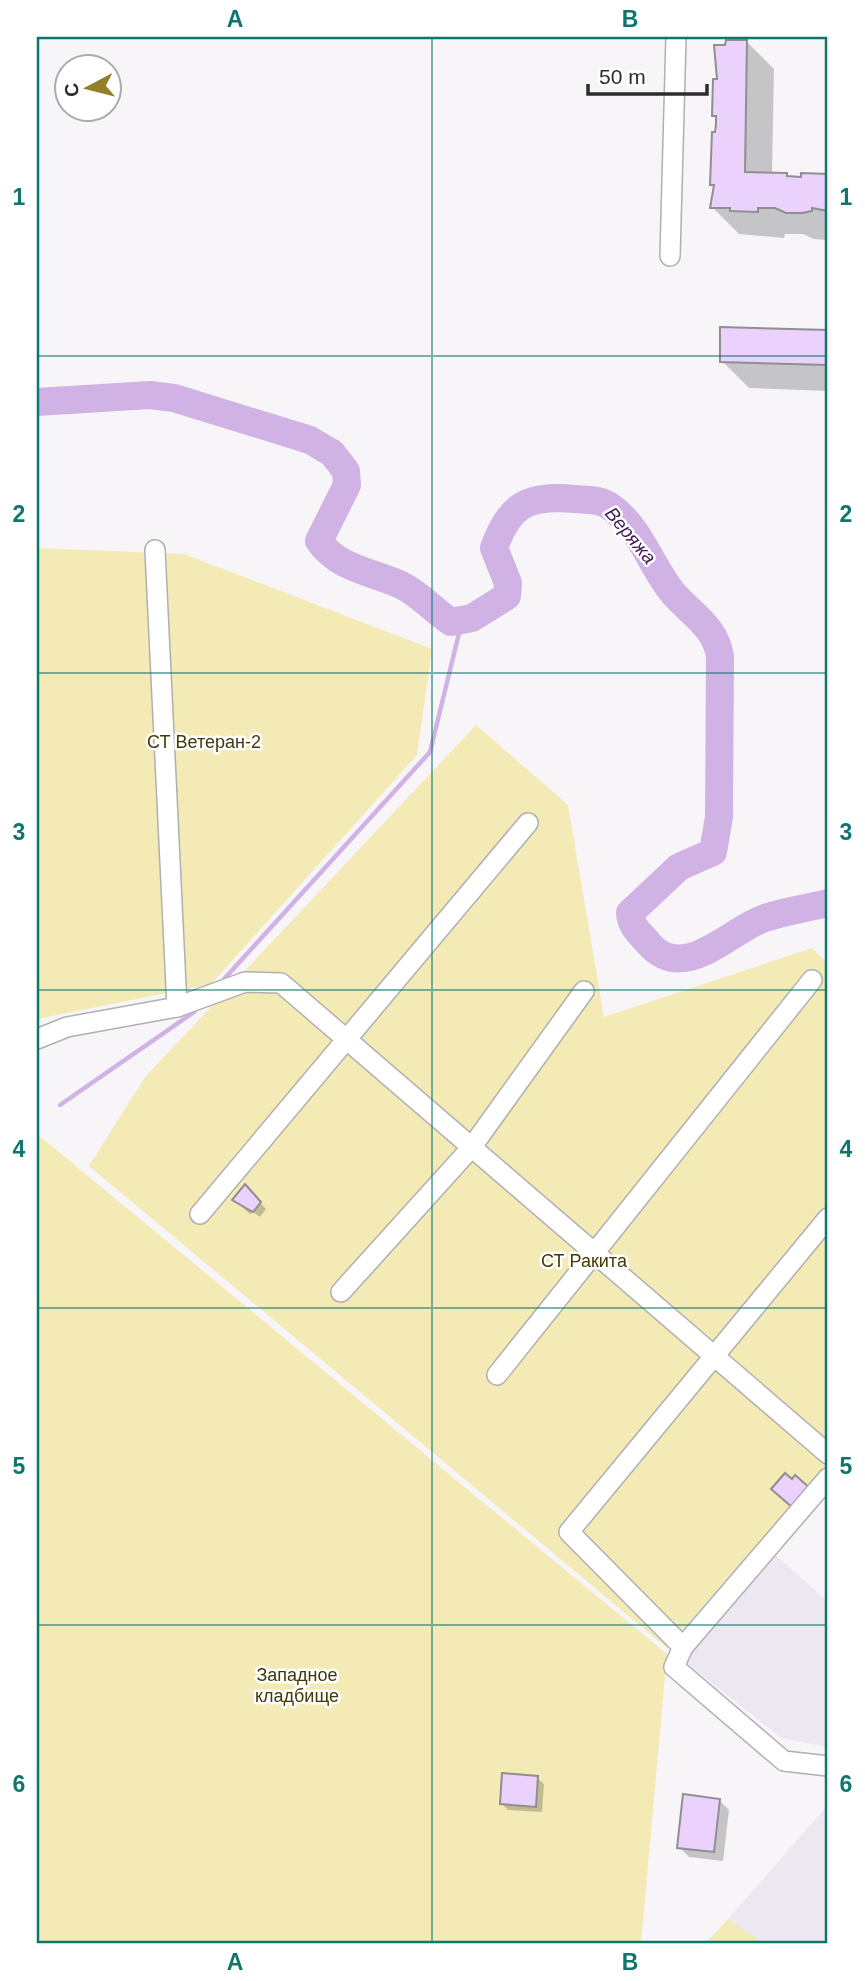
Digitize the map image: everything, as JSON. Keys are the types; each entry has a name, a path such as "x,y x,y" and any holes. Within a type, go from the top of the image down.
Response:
{"street":[{"path":"670,256 676,37"},
{"path":"155,550 177,1007"},
{"path":"200,1214 349,1040 528,823"},
{"path":"497,1375 812,980"},
{"path":"37,1039 66,1027 177,1007 245,982 281,983 828,1454"},
{"path":"341,1292 471,1148 584,991"},
{"path":"683,1647 569,1532 717,1357 828,1219"},
{"path":"828,1478 683,1647 674,1667 784,1761 828,1766"}],"shaded area":[{"path":"769,1549 828,1602 828,1747 781,1738 682,1659"},
{"path":"828,1805 828,1944 765,1944 728,1919"}],"green space":[{"name":"СТ Ветеран-2","path":"37,548 184,554 432,649 417,755 211,984 37,1019"},
{"name":"СТ Ракита","path":"476,725 568,805 604,1017 812,948 828,964 828,1463 667,1648 89,1166 145,1077"},
{"name":"Западное кладбище","path":"37,1134 667,1654 641,1944 37,1944"},
{"path":"728,1919 765,1944 705,1944"}],"building":[{"path":"726,40 747,40 745,172 787,173 787,176 801,177 801,173 828,174 828,211 812,208 812,211 802,213 786,213 775,208 758,208 758,212 710,208 714,185 710,185 712,132 715,132 716,124 716,116 712,116 713,79 717,79 714,45 725,45"},
{"path":"720,327 828,330 828,365 720,362"},
{"path":"245,1184 261,1202 253,1212 232,1200"},
{"path":"785,1473 792,1479 795,1475 810,1488 793,1508 771,1489"},
{"path":"502,1773 538,1776 536,1807 500,1804"},
{"path":"683,1794 720,1799 714,1852 677,1848"}],"waterway":[{"name":"Веряжа","path":"37,402 150,395 174,398 310,440 332,453 346,471 347,485 319,541 346,564 408,589 451,622 472,618 507,596 508,583 494,548 507,521 523,505 559,498 607,504 630,526 673,593 708,629 720,656 719,817 713,852 679,867 630,913 634,926 649,944 663,955 677,959 707,951 765,918 828,903"},
{"path":"225,978 430,752 462,621"},
{"path":"60,1105 194,1012"}]}
